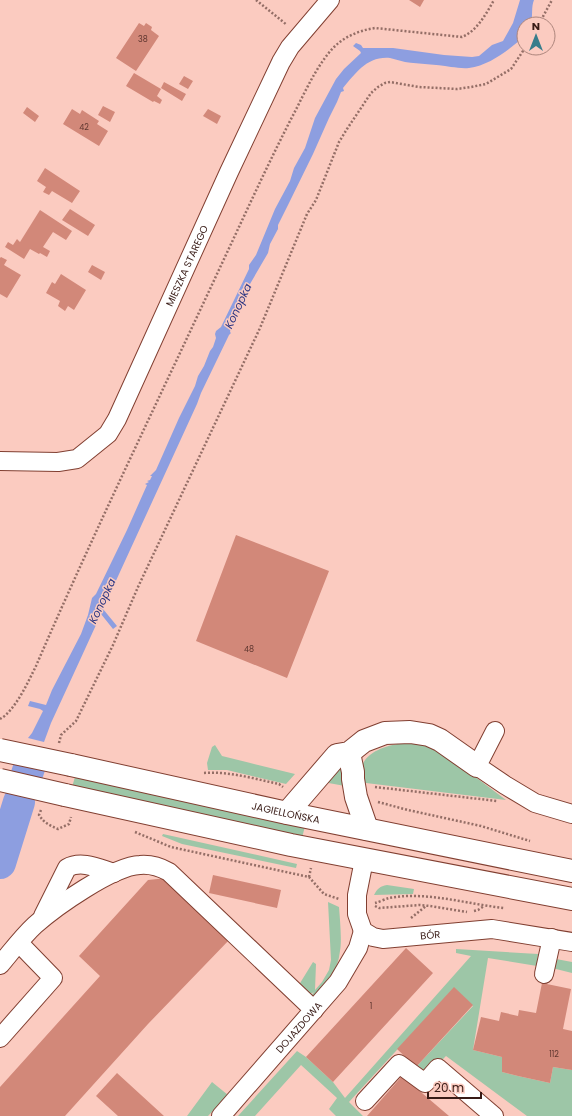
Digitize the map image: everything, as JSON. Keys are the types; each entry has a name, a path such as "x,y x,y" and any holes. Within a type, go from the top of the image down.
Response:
{"main road":[{"path":"287,813 337,755 349,753 364,741 385,733 410,732 430,735 440,740 477,766"},
{"name":"JAGIELLOŃSKA","path":"0,750 64,757 287,813 572,871"},
{"path":"349,753 356,797 367,829"},
{"path":"0,780 68,803 572,899"}],"street":[{"name":"MIESZKA STAREGO","path":"0,462 58,462 77,459 108,434 120,413 229,172 281,62 290,47 330,0"},
{"path":"495,731 477,766 535,803 572,814"},
{"path":"363,931 357,914 357,895 364,860"},
{"path":"40,920 67,868 77,864 114,873"},
{"path":"0,965 40,920 96,882 121,869 140,865 160,867 169,872 314,1010"},
{"name":"BÓR","path":"363,931 373,937 383,939 492,929 572,942"},
{"name":"DOJAZDOWA","path":"222,1116 338,982 358,948 363,931"},
{"path":"544,974 552,938"},
{"path":"0,1038 53,978 19,943"},
{"path":"365,1101 399,1064 425,1083 438,1068 494,1116"}],"path":[{"path":"256,0 300,35"},
{"path":"0,719 7,715 22,694 36,666 268,164 315,73 328,54 345,38 355,33 375,28 462,37 478,26 494,0"},
{"path":"543,16 552,0"},
{"path":"64,757 62,735 76,721 113,645 138,587 260,328 307,214 316,200 339,142 347,129 371,93 384,83 390,82 419,87 457,89 471,87 486,84 511,69 520,56"},
{"path":"200,774 216,772 234,774 278,784 283,787 279,789"},
{"path":"374,787 502,802"},
{"path":"374,801 481,826 534,842"},
{"path":"41,808 39,815 42,820 58,829 69,824 68,803"},
{"path":"131,831 171,847 309,877 324,894 339,899"},
{"path":"309,877 311,868"},
{"path":"409,920 426,906 466,912 478,910 484,906 424,896 389,898 372,904 379,908 420,905 426,906"}],"green space":[{"path":"404,743 429,746 445,754 506,800 366,783 362,788 360,771 367,758 372,753 384,747"},
{"path":"215,745 222,756 295,774 286,784 227,770 208,770 207,763 212,747"},
{"path":"343,756 345,786 323,782"},
{"path":"75,777 305,826 302,838 72,787"},
{"path":"163,834 297,864 296,868 182,844 162,836"},
{"path":"387,885 414,889 413,894 374,895 379,888"},
{"path":"328,902 339,907 341,946 334,972 327,984 314,1000 310,997 314,992 309,995 297,988 313,962 316,964 315,990 329,970 331,960"},
{"path":"456,949 538,954 537,966 488,958 473,1050 502,1057 502,1072 550,1083 553,1067 572,1070 572,1116 527,1116 446,1056 441,1061 438,1058 425,1072 416,1067 473,1006 454,988 349,1102 363,1116 336,1116 329,1109 337,1098 301,1065 255,1116 238,1116 297,1051 306,1057 333,1082 345,1098 471,956 456,953"},
{"path":"556,959 572,962 572,973 548,967"},
{"path":"212,1082 228,1095 208,1116 187,1116"}],"water":[{"path":"520,0 534,0 532,16 516,16 516,43 505,52 484,64 464,68 382,58 368,63 358,71 343,88 344,91 341,92 313,154 278,225 278,229 270,244 268,253 250,284 231,328 231,333 201,393 103,609 117,626 113,629 101,614 51,723 44,742 28,738 43,711 28,706 30,701 46,705 52,690 81,634 92,598 96,594 127,530 147,485 145,484 149,482 147,481 150,480 152,476 150,476 156,470 195,386 198,376 213,347 216,338 216,331 221,327 249,269 249,265 256,255 275,209 290,181 294,168 305,148 315,118 336,79 361,53 353,46 356,43 361,45 363,48 393,48 444,55 479,56 492,45 503,41 513,23"}],"building":[{"path":"409,0 424,0 420,7"},
{"path":"139,23 144,26 146,23 152,27 151,30 159,36 136,71 116,58"},
{"path":"134,73 161,89 157,96 162,100 160,104 154,101 153,102 126,86"},
{"path":"184,76 193,81 188,89 179,84"},
{"path":"164,82 186,94 182,101 161,88"},
{"path":"103,106 115,112 110,122 98,115"},
{"path":"27,107 39,116 35,122 23,113"},
{"path":"72,109 80,114 82,110 99,121 97,124 108,131 99,146 63,124"},
{"path":"208,109 221,116 217,124 203,116"},
{"path":"45,168 80,191 72,203 52,191 49,195 43,192 46,187 37,181"},
{"path":"70,209 95,225 88,236 62,220"},
{"path":"40,210 72,231 66,240 53,232 43,247 50,251 47,257 30,249 24,259 5,247 8,242 13,245 17,239 20,242"},
{"path":"1,257 7,260 4,265 21,275 7,298 0,294"},
{"path":"92,265 105,272 101,280 88,272"},
{"path":"61,274 86,290 74,310 68,306 65,311 58,306 60,301 46,293 52,282 55,284"},
{"path":"236,535 329,571 287,678 196,641"},
{"path":"213,875 281,890 277,908 209,893"},
{"path":"167,878 231,938 148,1024 65,1116 0,1116 0,1087 100,976 79,956 148,880"},
{"path":"406,948 433,973 333,1082 306,1057"},
{"path":"542,983 571,989 563,1029 572,1031 572,1070 553,1067 550,1083 502,1072 502,1057 473,1050 481,1017 499,1021 501,1012 518,1016 519,1010 536,1013"},
{"path":"454,987 473,1005 416,1067 397,1049"},
{"path":"117,1073 164,1116 118,1116 96,1096"},
{"path":"402,1076 449,1116 367,1116"}],"waterway":[{"name":"Konopka","path":"27,774 29,768"},
{"name":"Konopka","path":"0,863 19,802"}]}
